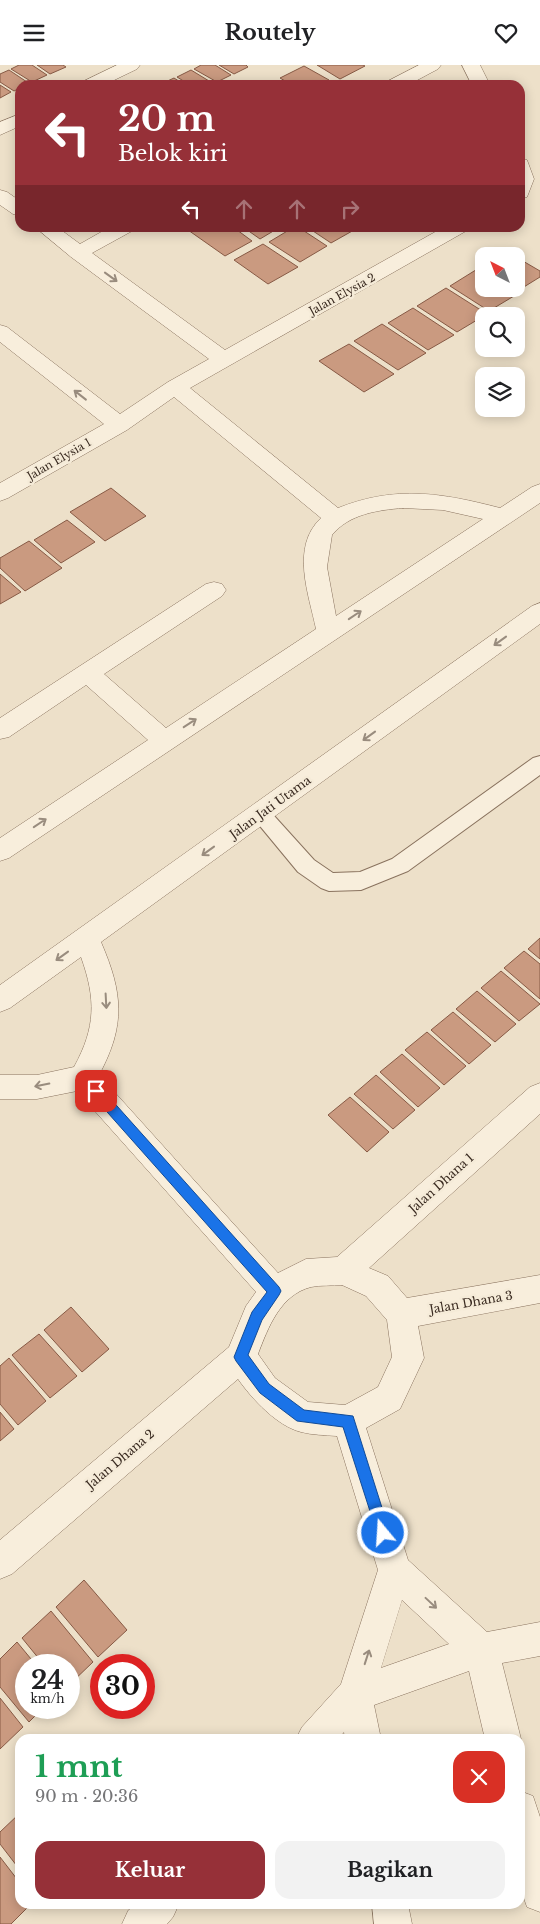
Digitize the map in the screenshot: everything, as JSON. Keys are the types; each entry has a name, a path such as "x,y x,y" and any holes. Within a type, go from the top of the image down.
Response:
{"street":[{"path":"100,80 131,65"},
{"path":"404,80 432,65"},
{"path":"471,65 478,80"},
{"path":"0,129 15,122"},
{"path":"0,195 15,206"},
{"path":"51,232 224,360"},
{"path":"78,253 116,232"},
{"name":"Jalan Elysia 2","path":"175,387 450,232"},
{"path":"0,332 119,425"},
{"path":"175,387 336,518"},
{"name":"Jalan Elysia 1","path":"0,493 119,425 175,387"},
{"path":"0,851 164,740 540,492"},
{"path":"328,632 315,567 317,546 322,529 336,518 372,502 400,498 458,504 502,516"},
{"path":"0,730 214,590"},
{"name":"Jalan Jati Utama","path":"0,1000 540,612"},
{"path":"88,673 164,740"},
{"path":"0,1087 37,1087 83,1077 97,1053 105,1026 107,1000 102,975 86,938"},
{"path":"83,1077 274,1291"},
{"name":"Jalan Dhana 1","path":"343,1271 540,1095"},
{"path":"343,1271 377,1286 401,1315 408,1358 389,1398 348,1421 302,1417 264,1389 241,1357 257,1316 274,1291 306,1273 343,1271"},
{"name":"Jalan Dhana 3","path":"401,1315 540,1289"},
{"name":"Jalan Dhana 2","path":"0,1562 241,1357"},
{"path":"348,1421 395,1570 481,1651 502,1734"},
{"path":"319,1734 355,1695 395,1570"},
{"path":"355,1695 481,1651 540,1639"},
{"path":"355,1695 362,1734"},
{"path":"525,1830 540,1894"},
{"path":"142,1924 156,1909"},
{"path":"391,1909 393,1924"}],"lane":[{"path":"260,814 306,866 329,882 361,881 400,865 540,764"}],"building":[{"path":"19,65 32,65 47,75 36,80 29,80 11,69"},
{"path":"37,65 63,65 66,67 50,74"},
{"path":"201,65 215,65 231,75 221,80 213,80 194,69"},
{"path":"219,65 246,65 248,67 234,74"},
{"path":"317,65 363,65 365,66 340,79"},
{"path":"304,66 329,80 283,80 280,78"},
{"path":"9,70 24,80 15,80 14,91 0,82 0,74"},
{"path":"191,70 207,80 182,80 177,77"},
{"path":"0,85 11,92 0,98"},
{"path":"191,232 240,232 252,241 225,256"},
{"path":"250,232 272,232 260,239"},
{"path":"286,232 306,232 327,246 300,262 269,242"},
{"path":"314,232 350,232 331,243"},
{"path":"263,244 298,267 268,284 234,260"},
{"path":"525,262 540,271 540,277 525,286"},
{"path":"475,270 475,297 512,297 496,307 483,307 450,286"},
{"path":"446,288 476,307 475,321 457,332 417,306"},
{"path":"413,308 454,335 428,350 388,323"},
{"path":"382,324 426,353 398,370 354,341"},
{"path":"349,344 394,374 364,392 319,361"},
{"path":"111,488 146,516 105,541 70,512"},
{"path":"67,520 95,542 61,563 34,540"},
{"path":"29,541 62,568 25,591 0,568 0,558"},
{"path":"0,574 21,592 0,604"},
{"path":"540,938 540,959 528,949"},
{"path":"524,951 540,964 540,999 504,968"},
{"path":"501,971 540,1004 519,1021 481,988"},
{"path":"477,991 516,1024 495,1042 456,1009"},
{"path":"453,1012 491,1045 469,1064 431,1030"},
{"path":"427,1032 466,1066 444,1085 405,1050"},
{"path":"402,1054 440,1088 418,1107 380,1072"},
{"path":"376,1075 415,1110 393,1129 354,1094"},
{"path":"350,1097 389,1132 367,1152 328,1115"},
{"path":"71,1307 109,1349 82,1372 44,1330"},
{"path":"39,1334 77,1376 50,1398 12,1355"},
{"path":"9,1358 46,1401 18,1425 0,1404 0,1366"},
{"path":"0,1412 14,1429 0,1441"},
{"path":"84,1580 127,1630 101,1654 95,1654 56,1607"},
{"path":"51,1611 90,1658 90,1665 80,1674 80,1654 35,1654 22,1638"},
{"path":"17,1642 27,1654 15,1654 15,1705 0,1687 0,1659"},
{"path":"0,1698 23,1727 0,1749"},
{"path":"15,1818 15,1864 0,1844 0,1832"},
{"path":"0,1857 15,1876 15,1909 26,1909 11,1924 0,1924"}],"route":[{"path":"96,1091 274,1291 257,1316 241,1357 264,1389 302,1417 348,1421 383,1533"}]}
